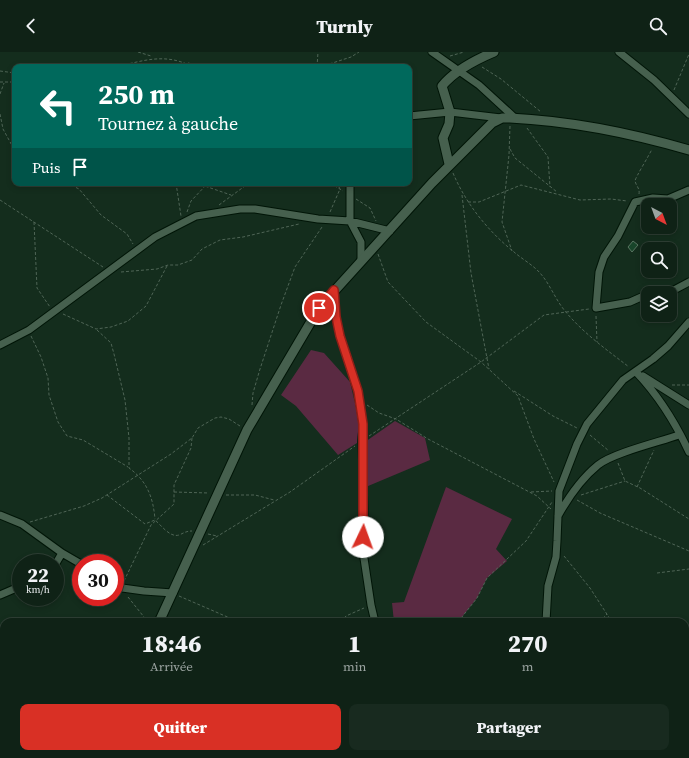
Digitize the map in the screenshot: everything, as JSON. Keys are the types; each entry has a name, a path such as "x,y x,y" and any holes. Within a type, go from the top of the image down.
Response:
{"street":[{"path":"432,52 440,59 480,85 512,118"},
{"path":"449,164 443,138 449,124 450,112 442,86 448,78 494,52"},
{"path":"619,52 654,80 689,114"},
{"path":"412,116 450,112 580,126 656,141 689,150"},
{"path":"161,618 247,430 319,308 449,164 466,151 492,124 512,118"},
{"path":"350,186 350,221 356,229 361,242 361,261"},
{"path":"641,297 630,302 596,308 599,272 604,258 618,236 635,202 653,198 668,198 689,190"},
{"path":"0,345 29,330 110,272 136,250 155,237 196,216 240,208 326,220 350,221 379,227 390,231"},
{"path":"677,288 689,282"},
{"path":"334,290 336,317 340,336 358,391 363,424 364,513 362,545 374,618"},
{"path":"546,618 548,586 556,557 559,491 584,431 607,399 624,380 668,346 689,322"},
{"path":"636,372 689,405"},
{"path":"636,372 646,383 689,452"},
{"path":"557,518 571,497 598,464 679,435"},
{"path":"0,515 22,524 72,559"},
{"path":"124,589 173,593"},
{"path":"0,595 12,590"}],"path":[{"path":"138,52 152,57"},
{"path":"317,64 318,52"},
{"path":"329,64 351,57 359,52"},
{"path":"440,59 464,52"},
{"path":"671,98 689,54"},
{"path":"129,64 152,57 162,56 191,64"},
{"path":"474,62 501,79 545,115"},
{"path":"0,71 12,73"},
{"path":"0,82 12,82"},
{"path":"0,94 4,83"},
{"path":"0,114 3,129 12,146"},
{"path":"512,118 502,222 512,252"},
{"path":"512,118 548,157 550,187"},
{"path":"468,202 479,202 521,184 580,200 611,199 635,202 640,190 635,181 636,175 644,166 656,141"},
{"path":"509,148 515,158 558,193"},
{"path":"449,164 462,193 478,216 512,252 540,273 565,311 596,342 636,372"},
{"path":"73,186 79,189 101,215 127,234 136,250"},
{"path":"176,186 182,222"},
{"path":"182,222 191,201 205,186 233,195"},
{"path":"218,206 245,186"},
{"path":"335,186 370,208 379,227"},
{"path":"252,408 253,393 260,368 295,267 326,220 340,189"},
{"path":"462,193 471,273 489,370"},
{"path":"34,222 37,288 50,307 96,329 111,343 125,400 129,438 129,468"},
{"path":"375,247 385,268 388,282 426,322 481,362 518,396 534,439 559,491"},
{"path":"96,329 111,327 134,318 146,306 168,265"},
{"path":"192,551 218,537 290,492 362,441 486,359 544,315 596,308 596,342"},
{"path":"29,330 41,357 48,378 50,395 58,422 67,436 83,440 129,468 140,476 151,494 155,520 125,579 124,584"},
{"path":"658,386 689,385"},
{"path":"512,390 553,416 584,431 599,442 618,462 625,481"},
{"path":"360,401 379,412 396,419 428,439 531,492 549,506 557,518"},
{"path":"22,524 84,506 140,476 192,438 198,428 204,423 221,417 247,430"},
{"path":"107,494 145,524 155,520 174,504 174,485 191,448 192,438"},
{"path":"637,487 657,443"},
{"path":"571,497 625,481 689,519"},
{"path":"531,492 559,491"},
{"path":"461,618 477,598 486,578 526,541 559,491"},
{"path":"571,497 600,513 689,551"},
{"path":"155,520 171,534 178,536 187,531 199,532 218,537"},
{"path":"562,553 565,559 590,588 610,618"},
{"path":"657,573 689,569"},
{"path":"124,591 134,606 144,618"},
{"path":"173,593 230,618"},
{"path":"344,618 371,605"},
{"path":"603,618 607,614"}],"shaded area":[{"path":"311,350 324,353 350,382 359,420 357,443 338,455 296,406 281,395"},
{"path":"395,421 425,438 430,460 361,489 362,444"},
{"path":"446,487 512,519 496,549 507,561 487,578 477,598 461,618 394,618 392,603 404,602"}],"building":[{"path":"633,241 638,245 632,252 628,247"}],"route":[{"path":"319,308 334,290 336,317 340,336 358,391 363,424 363,537"}]}
